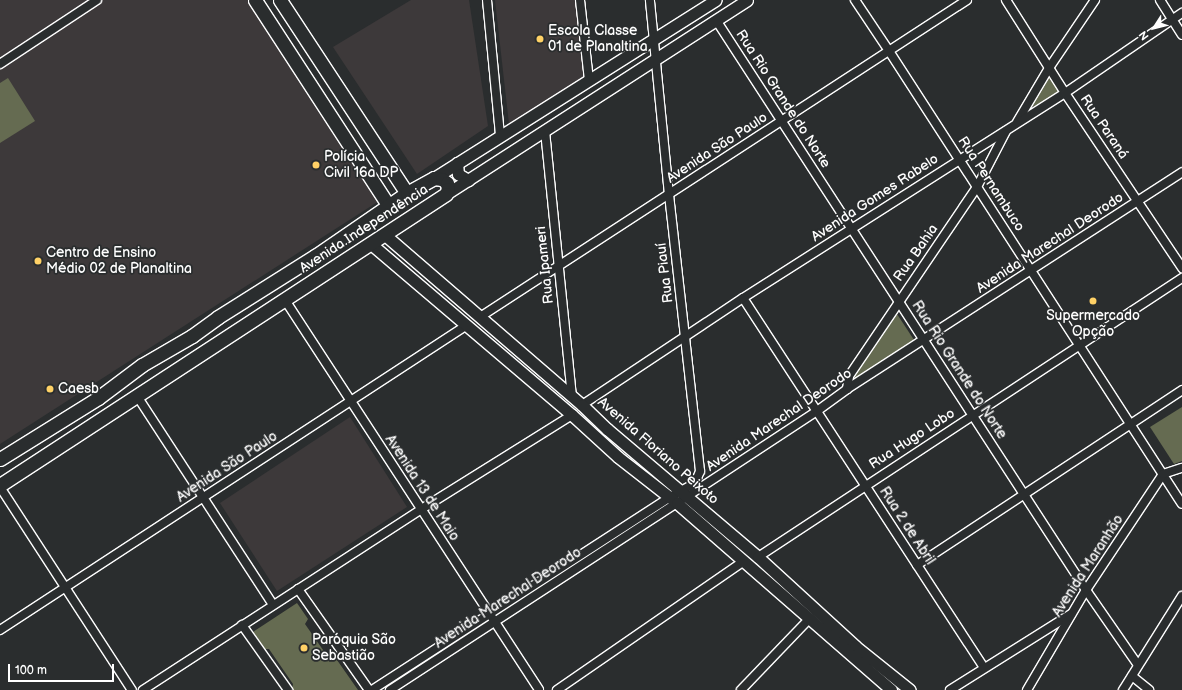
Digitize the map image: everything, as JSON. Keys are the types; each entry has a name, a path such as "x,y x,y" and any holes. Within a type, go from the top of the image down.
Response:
{"main road":[{"path":"256,0 389,206"},
{"path":"280,0 407,194"},
{"path":"306,79 323,67"},
{"path":"333,119 352,109"},
{"path":"371,179 390,168"},
{"path":"434,178 442,179 447,183 446,194"},
{"name":"Avenida Independência","path":"0,459 98,398 142,365 174,348 223,313 434,178"},
{"name":"Avenida Independência","path":"0,486 446,194"},
{"path":"339,240 338,253 349,257"},
{"path":"314,256 322,258 326,262 328,266 326,273"},
{"path":"192,336 191,343 193,348 204,352"},
{"path":"174,348 179,356 180,367"}],"street":[{"path":"0,64 97,0"},
{"path":"487,0 500,135"},
{"path":"580,0 593,78 604,77 608,81 608,87 605,92"},
{"path":"650,0 654,41"},
{"name":"Avenida Independência","path":"434,178 500,135 654,41 716,0"},
{"name":"Avenida Independência","path":"446,194 747,0"},
{"name":"Rua Pernambuco","path":"855,0 889,50 1182,504"},
{"name":"Avenida São Paulo","path":"480,317 782,122 889,50 967,0"},
{"name":"Rua Paraná","path":"1006,0 1065,93 1182,268"},
{"path":"1016,124 1049,68 1095,0"},
{"path":"1160,0 1182,35"},
{"name":"Avenida Gomes Rabelo","path":"582,405 743,298 959,159 1065,93 1182,13"},
{"name":"Rua Rio Grande do Norte","path":"716,20 1086,590 1138,665"},
{"name":"Rua Piauí","path":"654,41 669,195 700,471 695,483"},
{"path":"547,106 543,110 543,119 548,123 556,123"},
{"name":"Rua Bahia","path":"847,389 849,376 899,300 977,187 1006,130"},
{"name":"Rua Ipameri","path":"545,131 572,396"},
{"path":"457,163 458,174 468,180"},
{"name":"Avenida Marechal Deorodo","path":"372,690 489,615 817,411 847,389 925,340 1182,172"},
{"name":"Avenida Floriano Peixoto","path":"385,235 572,396 607,429 685,493 758,557 778,575 790,594 810,618 834,634"},
{"name":"Avenida Floriano Peixoto","path":"371,244 507,358 618,457 673,500 771,584 790,594 851,650 891,690"},
{"path":"422,286 433,275"},
{"name":"Rua Hugo Lobo","path":"758,557 1182,278"},
{"name":"Rua 2 de Abril","path":"743,298 984,667"},
{"name":"Avenida 13 de Maio","path":"285,300 420,510 539,690"},
{"name":"Avenida São Paulo","path":"0,630 468,325"},
{"path":"507,358 510,360 516,357 517,350 515,347"},
{"path":"523,373 520,366 522,363 525,360 532,362"},
{"path":"917,565 1182,390"},
{"path":"137,396 273,605"},
{"path":"143,690 298,588 572,415"},
{"path":"596,438 606,436 607,429"},
{"path":"618,457 618,449 627,446"},
{"path":"1163,474 1182,468"},
{"name":"Avenida Maranhão","path":"1027,690 1086,590 1163,474"},
{"name":"Avenida Marechal Deorodo","path":"685,493 695,483"},
{"path":"0,486 132,690"},
{"name":"Avenida Marechal Deorodo","path":"390,690 494,623 673,500"},
{"path":"557,690 744,561"},
{"path":"771,584 776,582 778,575"},
{"path":"298,588 369,690"},
{"path":"1123,690 1182,596"},
{"path":"950,690 984,667 1072,613"},
{"path":"741,690 810,618"},
{"path":"242,625 288,690"},
{"name":"Avenida Floriano Peixoto","path":"851,650 910,690"},
{"path":"1132,676 1150,690"}],"shaded area":[{"path":"0,0 248,0 379,201 0,444"},
{"path":"411,0 469,0 488,126 417,174 333,47"},
{"name":"Escola Classe 01 de Planaltina","path":"495,0 576,0 585,78 509,124"},
{"path":"350,417 407,507 277,591 220,503"}],"green space":[{"path":"8,78 35,121 0,143 0,83"},
{"path":"1049,78 1060,93 1032,107"},
{"path":"897,314 916,343 855,383 854,378"},
{"path":"1182,407 1182,461 1174,464 1150,427"},
{"path":"297,603 308,619 305,624 330,660 337,660 358,690 292,690 293,684 269,649 265,649 253,632"}],"place":[{"name":"Escola Classe 01 de Planaltina","path":"540,39"},
{"name":"Polícia Civil 16a DP","path":"316,165"},
{"name":"Centro de Ensino Médio 02 de Planaltina","path":"38,261"},
{"name":"Supermercado Opção","path":"1093,301"},
{"name":"Caesb","path":"50,389"},
{"name":"Paróquia São Sebastião","path":"304,648"}]}
